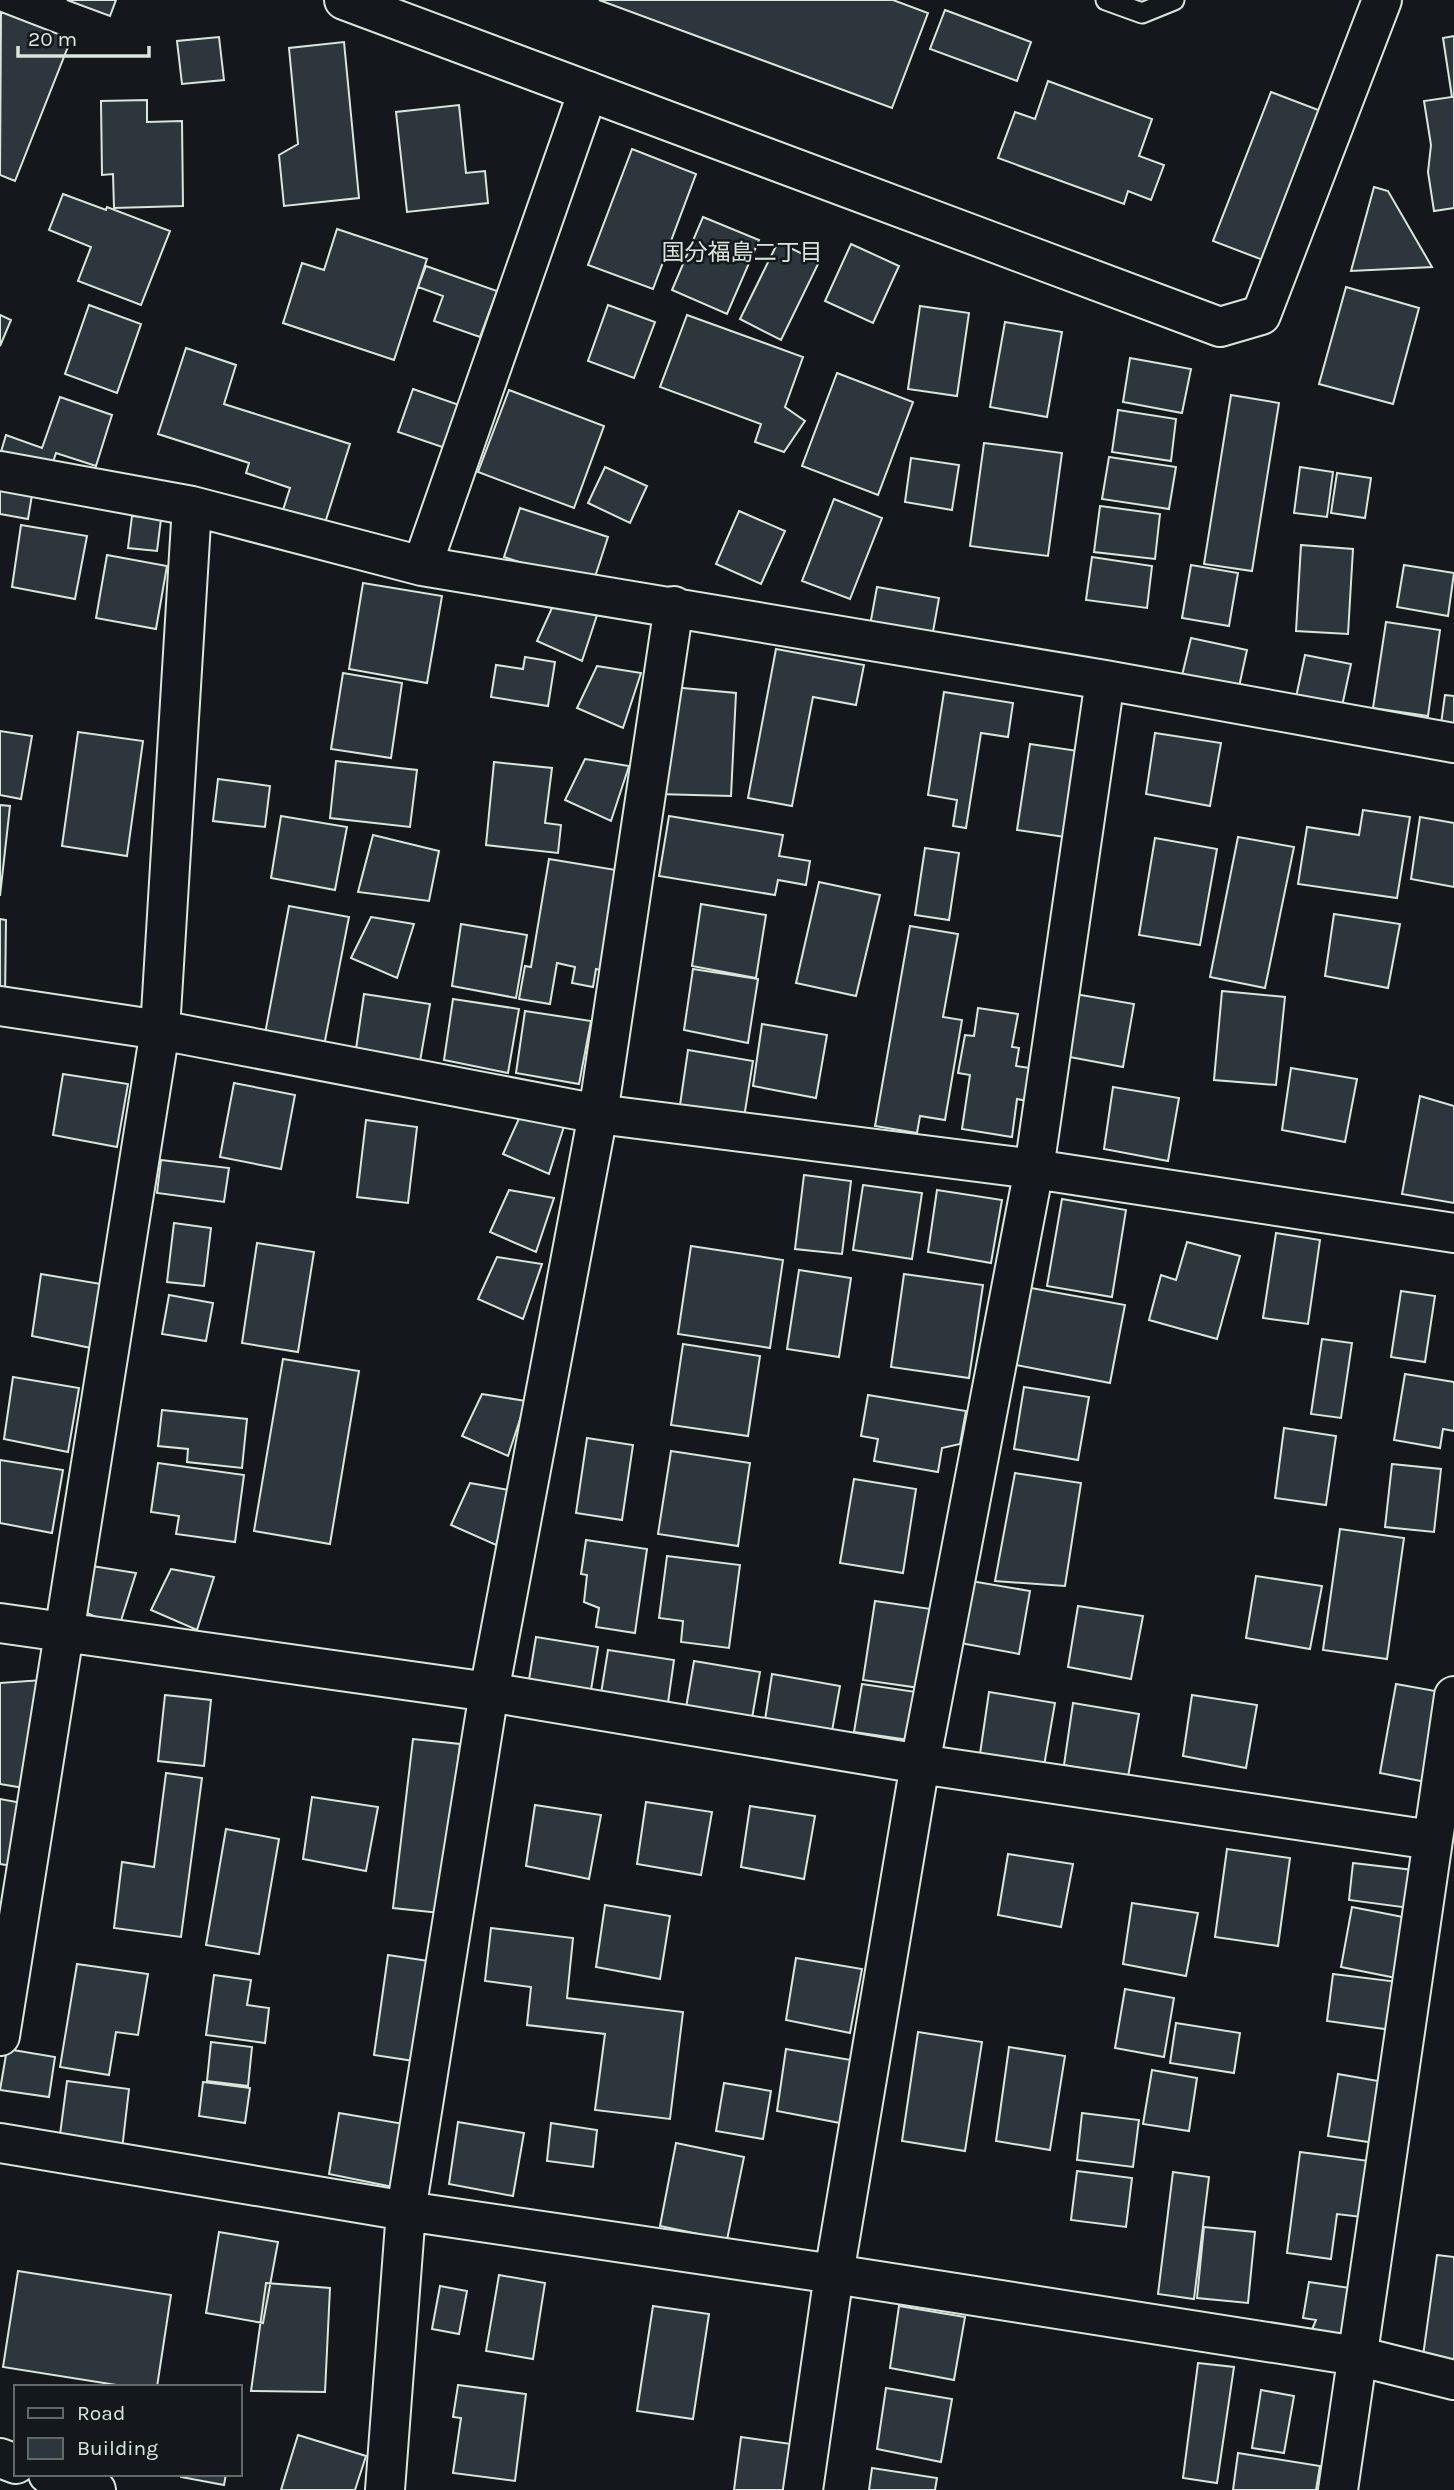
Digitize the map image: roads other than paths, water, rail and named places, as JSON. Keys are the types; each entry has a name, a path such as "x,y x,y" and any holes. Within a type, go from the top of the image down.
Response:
{"street":[{"path":"344,0 1220,327 1261,315 1382,0"},
{"path":"422,566 589,91"},
{"path":"0,471 192,506 422,566 674,606 1454,743"},
{"path":"0,2036 62,1631 160,1030 192,506"},
{"path":"385,2490 407,2211 489,1692 598,1114 674,606"},
{"path":"803,2490 834,2274 920,1764 1034,1169 1105,680"},
{"path":"0,1006 160,1030 598,1114 1034,1169 1454,1234"},
{"path":"0,1623 489,1692 920,1764 1432,1840"},
{"path":"1338,2490 1454,1696"},
{"path":"0,2144 407,2211 834,2274 1357,2356 1454,2380"},
{"path":"54,2476 96,2490"}],"lane":[{"path":"1106,0 1142,13 1174,0"}],"district":[{"name":"国分福島二丁目","path":"742,252"}]}
